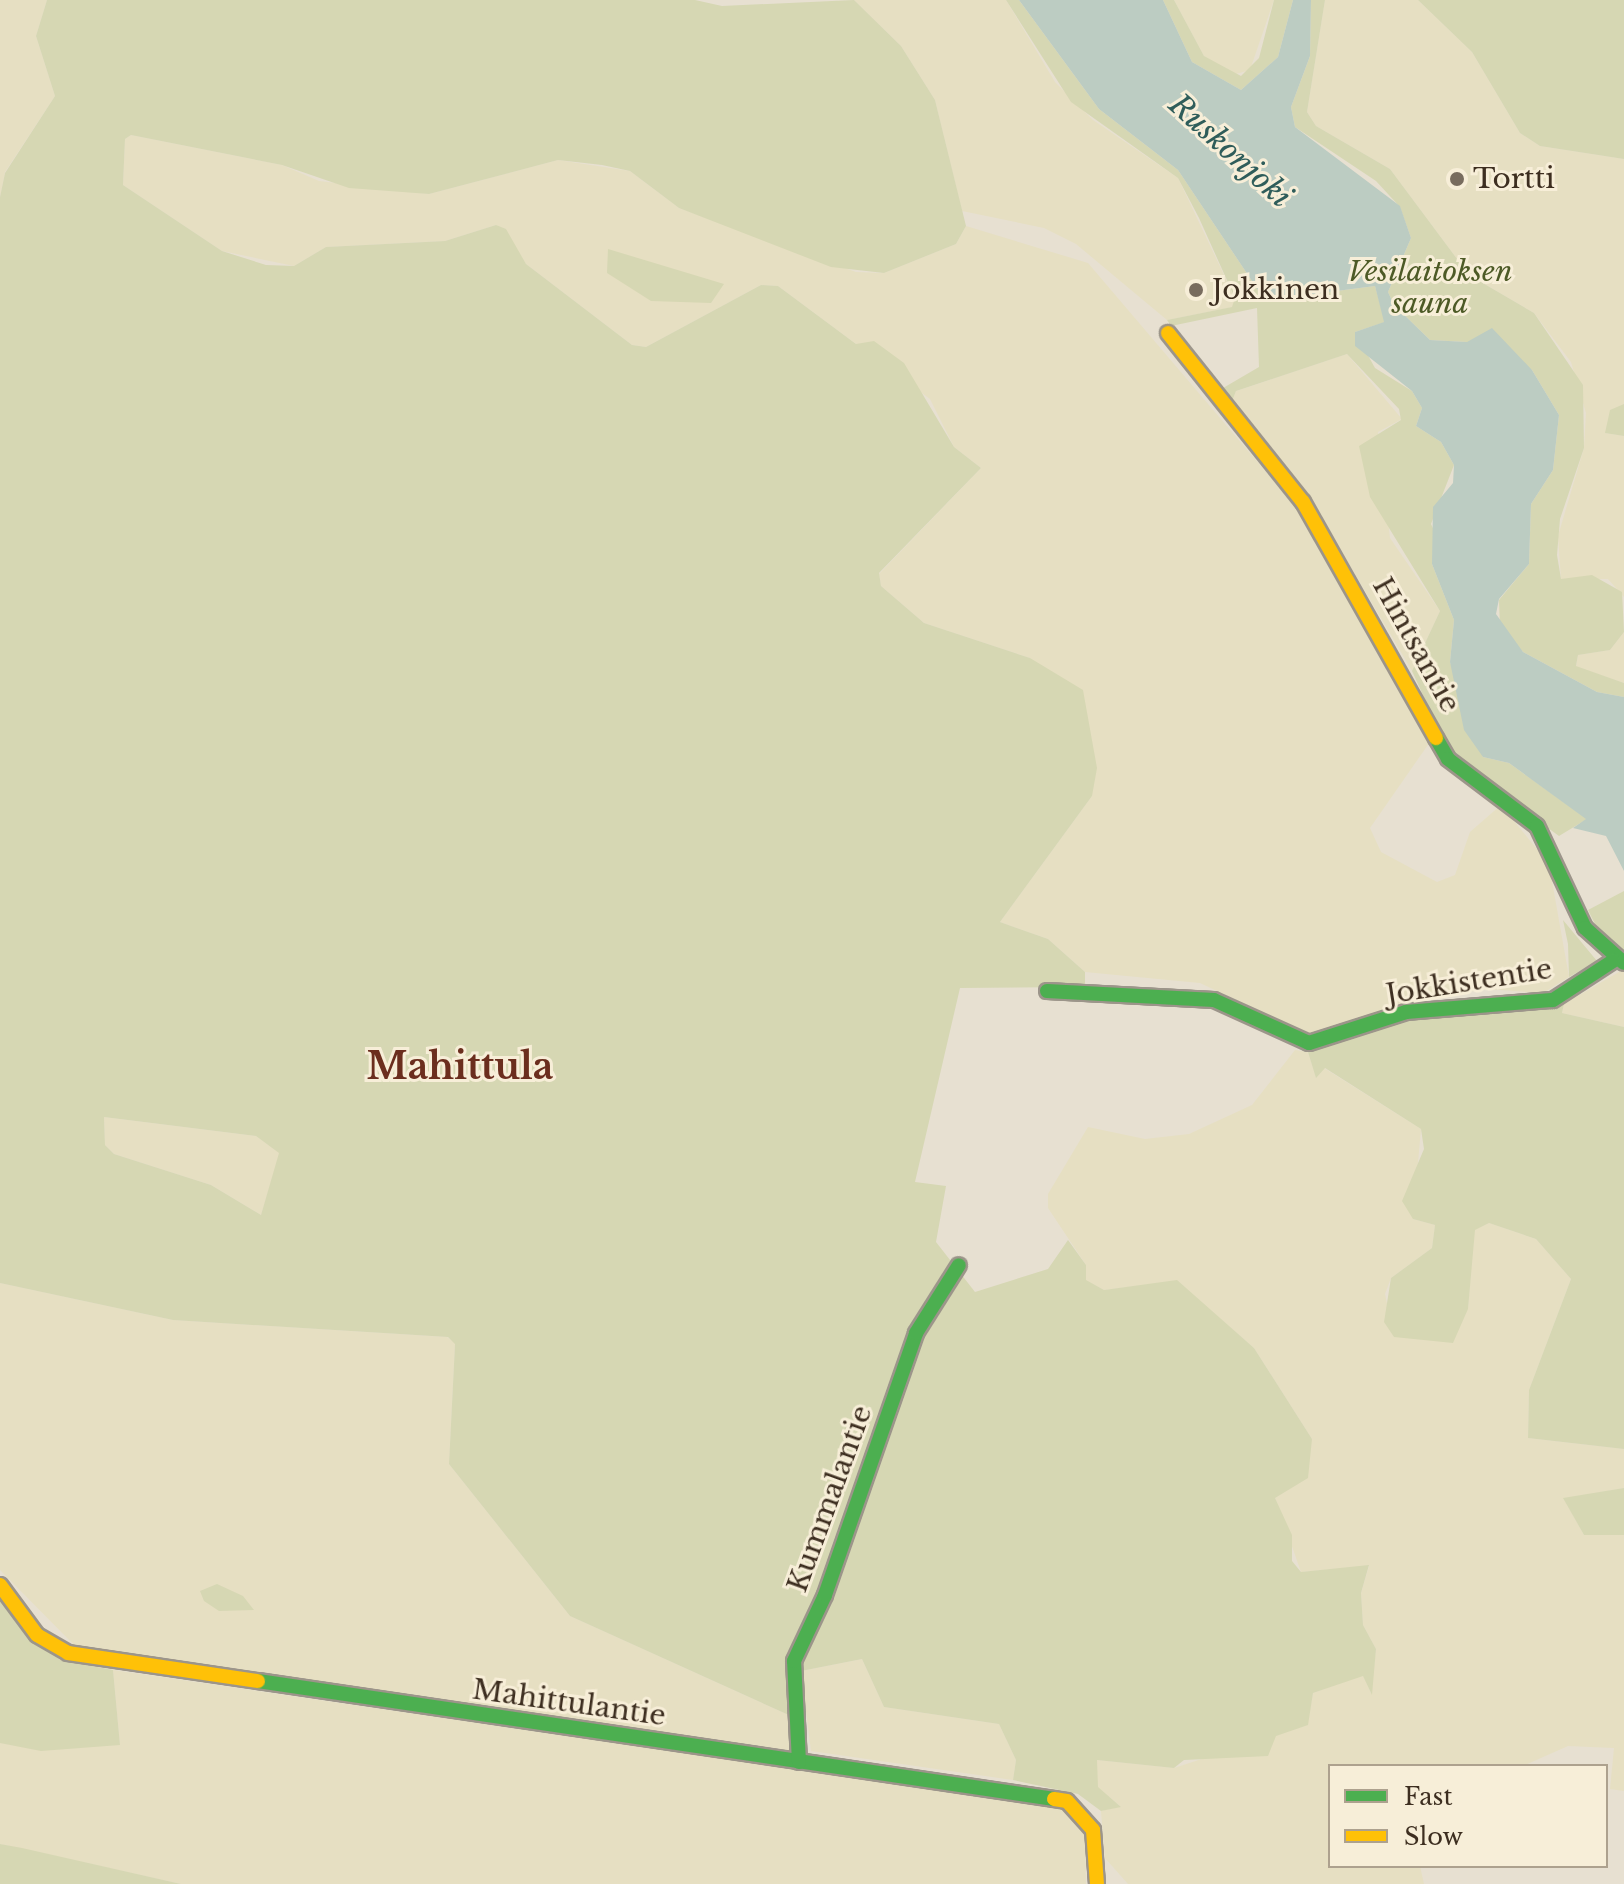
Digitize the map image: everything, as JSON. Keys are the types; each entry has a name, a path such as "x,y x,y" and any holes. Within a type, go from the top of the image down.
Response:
{"street":[{"name":"Hintsantie","path":"1168,333 1303,502 1448,759 1537,826 1585,928 1619,962"},
{"name":"Jokkistentie","path":"1047,991 1214,1000 1309,1043 1406,1012 1553,1000 1619,962"},
{"name":"Kummalantie","path":"799,1762 794,1661 825,1595 916,1333 959,1265"},
{"name":"Mahittulantie","path":"0,1585 37,1635 68,1653 1067,1801 1093,1830 1097,1884"}],"shaded area":[{"path":"0,0 47,0 36,36 55,96 5,172 0,197"},
{"path":"854,0 1006,0 1055,82 1093,120 1178,178 1235,298 1233,307 1167,320 1076,244 1044,228 962,211 935,100 901,46"},
{"path":"1174,0 1274,0 1250,70 1229,76 1204,56"},
{"path":"1325,0 1418,0 1472,52 1520,133 1540,146 1624,159 1624,404 1605,433 1624,436 1624,597 1608,579 1561,579 1558,536 1584,448 1586,413 1571,362 1534,313 1469,275 1390,169 1316,126 1307,112"},
{"path":"131,135 282,165 319,181 429,194 558,160 630,171 679,208 856,272 884,273 956,244 966,226 1088,263 1301,513 1432,739 1370,828 1381,852 1437,882 1455,875 1470,832 1501,805 1549,864 1569,977 1543,993 1486,989 1416,1001 1314,1037 1200,983 1085,972 1048,939 1000,922 1092,796 1030,658 924,623 881,586 879,574 981,468 954,447 930,399 778,286 761,285 646,347 632,345 526,264 496,225 445,241 326,247 294,266 222,251 123,185 125,139"},
{"path":"1347,354 1402,419 1378,432 1390,538 1440,611 1412,671 1315,506 1231,404 1236,391"},
{"path":"1624,632 1624,683 1576,667 1578,655 1610,650"},
{"path":"1624,969 1624,1027 1562,1013 1564,1004"},
{"path":"1295,1050 1308,1052 1316,1077 1324,1068 1421,1129 1413,1219 1435,1225 1432,1248 1391,1278 1385,1294 1394,1337 1413,1337 1468,1309 1474,1230 1489,1223 1536,1239 1571,1279 1529,1390 1528,1438 1624,1449 1624,1488 1564,1499 1584,1535 1624,1535 1624,1791 1610,1789 1614,1748 1568,1746 1528,1764 1328,1764 1328,1868 1420,1868 1424,1884 1128,1884 1105,1858 1101,1811 1120,1806 1097,1787 1097,1760 1174,1768 1307,1725 1313,1693 1363,1675 1371,1693 1376,1649 1363,1625 1361,1593 1369,1566 1301,1572 1275,1498 1312,1439 1254,1348 1177,1281 1104,1290 1085,1280 1086,1265 1048,1208 1048,1194 1088,1127 1145,1139 1189,1134 1252,1105"},
{"path":"104,1117 256,1136 280,1153 261,1215 211,1185 114,1154 105,1145"},
{"path":"0,1283 173,1320 447,1337 455,1343 449,1464 570,1616 791,1716 790,1753 78,1649 0,1570"},
{"path":"862,1659 884,1707 999,1724 1016,1760 1013,1780 811,1751 801,1671"},
{"path":"113,1670 1060,1808 1075,1814 1085,1830 1086,1884 181,1884 0,1844 0,1743 120,1745"}],"green space":[{"path":"47,0 695,0 722,6 854,0 901,46 935,100 966,226 956,244 884,273 831,267 679,208 630,171 602,165 558,160 429,194 349,188 282,165 131,135 125,139 123,185 222,251 266,265 294,266 326,247 445,241 496,225 506,229 526,264 632,345 646,347 761,285 778,286 856,344 874,341 904,363 954,447 981,468 879,573 881,586 924,623 1030,658 1083,690 1097,768 1092,796 1000,922 1048,939 1085,972 1085,987 960,988 915,1182 946,1186 936,1242 975,1292 1048,1269 1068,1240 1086,1265 1086,1280 1104,1290 1177,1280 1254,1348 1312,1439 1308,1478 1275,1498 1292,1535 1292,1561 1301,1572 1369,1565 1361,1593 1363,1625 1376,1649 1372,1695 1363,1676 1313,1693 1308,1725 1276,1736 1268,1756 1184,1760 1174,1768 1097,1760 1098,1787 1121,1807 1101,1811 1078,1794 1013,1780 1016,1760 999,1724 884,1707 862,1659 801,1671 791,1716 570,1616 449,1464 455,1344 448,1337 173,1320 0,1283 0,197 5,173 55,96 36,36","holes":["104,1117 256,1136 279,1153 261,1215 211,1185 114,1154 105,1145"]},
{"path":"1006,0 1019,0 1099,109 1178,170 1260,293 1275,299 1375,286 1385,322 1355,332 1375,368 1412,391 1422,408 1416,426 1441,442 1454,465 1431,524 1438,539 1432,564 1454,620 1450,662 1483,757 1509,763 1587,819 1559,836 1463,766 1444,741 1412,671 1440,611 1370,497 1359,446 1401,420 1399,409 1347,354 1236,391 1231,404 1218,391 1259,367 1257,308 1171,326 1167,320 1232,307 1235,298 1199,218 1178,178 1071,102"},
{"path":"1163,0 1174,0 1204,56 1241,76 1259,58 1274,0 1293,0 1278,57 1241,90 1192,62"},
{"name":"Vesilaitoksen sauna","path":"1311,0 1325,0 1307,112 1316,126 1390,169 1469,275 1534,313 1583,385 1584,448 1560,519 1557,555 1561,579 1592,575 1622,592 1624,632 1610,650 1578,655 1576,666 1624,683 1624,697 1597,692 1523,652 1500,628 1499,600 1529,564 1531,504 1553,470 1559,415 1532,370 1467,342 1430,340 1394,305 1388,292 1411,238 1400,207 1376,181 1295,127 1291,107 1310,56"},
{"path":"1418,0 1624,0 1624,159 1540,146 1520,133 1472,52"},
{"path":"608,249 724,284 711,303 651,301 607,273"},
{"path":"1624,404 1624,436 1605,433 1610,410"},
{"path":"1624,891 1624,954 1603,940 1588,910"},
{"path":"1563,920 1597,961 1569,977 1568,944"},
{"path":"1520,1004 1564,1004 1562,1013 1624,1027 1624,1449 1528,1438 1529,1390 1571,1279 1536,1239 1489,1223 1475,1230 1468,1309 1453,1343 1394,1337 1384,1322 1391,1278 1432,1248 1435,1225 1413,1219 1402,1201 1424,1149 1421,1129 1325,1068 1316,1078 1308,1052 1413,1018"},
{"path":"1624,1488 1624,1535 1584,1535 1563,1498"},
{"path":"217,1584 243,1596 254,1610 219,1611 204,1601 200,1591"},
{"path":"0,1594 60,1660 113,1670 120,1745 41,1751 0,1743"},
{"path":"0,1844 22,1848 181,1884 0,1884"}],"water":[{"name":"Ruskonjoki","path":"1019,0 1163,0 1192,62 1241,90 1278,57 1293,0 1311,0 1310,56 1291,107 1295,127 1400,206 1411,238 1388,292 1394,305 1430,340 1467,342 1492,328 1532,370 1559,415 1553,470 1531,504 1529,564 1499,599 1496,614 1523,652 1597,692 1624,697 1624,871 1606,836 1573,828 1586,819 1509,763 1483,757 1464,730 1450,662 1454,620 1432,564 1433,507 1453,483 1454,465 1441,442 1416,426 1422,408 1412,391 1355,346 1355,332 1384,322 1375,286 1275,299 1260,293 1178,170 1099,109"}],"traffic: fast":[{"path":"1436,738 1448,759 1537,826 1585,928 1624,963"},
{"path":"1047,991 1214,1000 1309,1043 1406,1012 1553,1000 1613,961"},
{"path":"799,1762 794,1661 825,1595 916,1333 959,1265"},
{"path":"258,1681 1054,1799"}],"traffic: slow":[{"path":"1168,333 1303,502 1436,738"},
{"path":"0,1585 37,1635 68,1653 258,1681"},
{"path":"1054,1799 1067,1801 1093,1830 1097,1884"}],"place":[{"name":"Tortti","path":"1457,179"},
{"name":"Jokkinen","path":"1196,290"}],"district":[{"name":"Mahittula","path":"460,1067"}]}
